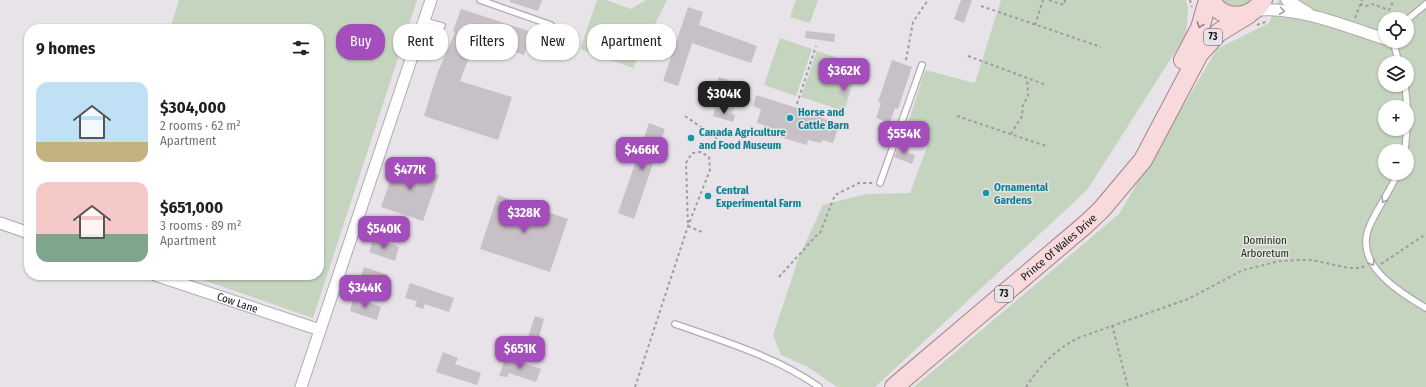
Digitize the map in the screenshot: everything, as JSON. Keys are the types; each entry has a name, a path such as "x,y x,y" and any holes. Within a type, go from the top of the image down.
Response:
{"main road":[{"name":"Prince Of Wales Drive","path":"1111,197 1195,39 1208,0"},
{"name":"73","path":"1211,0 1216,8 1228,15 1235,16 1255,13"},
{"name":"Prince Of Wales Drive","path":"894,387 1085,225 1143,160 1198,54 1218,33 1255,13"}],"street":[{"path":"301,387 431,0"},
{"path":"1287,0 1310,14"},
{"path":"1255,13 1277,10 1310,14 1378,37"},
{"path":"0,223 24,231"},
{"name":"Cow Lane","path":"170,280 320,330"}],"lane":[{"path":"480,0 548,24"},
{"path":"1414,14 1426,4"},
{"path":"424,20 436,24"},
{"path":"880,183 922,65"},
{"path":"1406,92 1408,114 1406,144"},
{"path":"1394,180 1369,226 1366,246 1371,262 1389,283 1426,308"},
{"path":"675,324 730,343 808,379 819,387"}],"path":[{"path":"906,60 913,22 928,0"},
{"path":"1035,25 1043,0"},
{"path":"1049,0 1064,5 1065,0"},
{"path":"1352,28 1362,0"},
{"path":"1360,4 1366,6 1372,4 1390,10 1394,0"},
{"path":"981,6 1101,47"},
{"path":"1255,13 1270,21"},
{"path":"797,104 816,46"},
{"path":"968,56 1046,84"},
{"path":"1011,134 1020,120 1023,105 1028,96 1027,78"},
{"path":"685,116 728,146"},
{"path":"958,116 1046,146"},
{"path":"635,387 688,226 710,170 709,157 701,152 692,153 686,162 688,226"},
{"path":"779,277 820,233 836,195 859,183 880,183"},
{"path":"688,226 702,232"},
{"path":"1376,269 1414,240 1426,234"},
{"path":"1026,387 1038,368 1062,347 1078,338 1188,299 1244,270 1280,261 1312,260 1348,268 1361,268 1371,262"},
{"path":"1112,325 1128,387"}],"green space":[{"path":"179,0 417,0 409,24 393,24 393,60 397,60 313,318 203,280 324,280 324,24 172,24"},
{"path":"597,0 606,0 631,9 646,0 667,0 655,24 589,24"},
{"path":"796,0 818,0 810,23 790,17"},
{"name":"Ornamental Gardens","path":"1001,0 1186,0 1188,9 1186,35 1087,190 875,387 837,387 806,366 781,355 773,335 799,257 823,205 866,194 910,193 927,147 905,133 925,70 975,83"},
{"path":"1218,0 1255,0 1239,11"},
{"name":"Dominion Arboretum","path":"1279,0 1426,0 1426,387 914,387 1119,214 1217,49 1269,23"},
{"path":"587,29 587,52 580,49"},
{"path":"780,38 812,49 796,96 764,85"},
{"path":"817,51 859,65 844,111 801,97"},
{"path":"611,60 637,60 633,68"},
{"path":"716,85 740,93 732,114 709,106"}],"building":[{"path":"510,0 542,0 538,11 510,2"},
{"path":"961,0 972,0 964,23 954,19"},
{"path":"688,7 703,12 699,25 757,46 751,63 692,43 678,86 663,81 670,60 676,60 676,43"},
{"path":"461,9 507,24 456,24 456,60 468,60 460,81 512,97 498,140 424,116 443,60 448,60 448,48 455,32 453,31"},
{"path":"518,27 526,30 526,49 524,55 518,53"},
{"path":"806,31 835,34 834,42 805,38"},
{"path":"892,60 912,67 898,109 895,108 890,123 876,118 881,103 878,102"},
{"path":"719,77 743,85 740,93 716,85"},
{"path":"842,86 849,89 846,98 838,94"},
{"name":"Horse and Cattle Barn","path":"756,95 816,114 816,116 828,120 827,124 838,128 833,143 822,140 821,143 808,140 807,145 767,133 769,127 757,123 761,109 753,106"},
{"path":"715,108 735,115 733,122 713,116"},
{"path":"649,123 665,129 634,219 618,213"},
{"path":"899,146 909,150 908,153 915,155 912,164 894,157"},
{"path":"397,161 439,175 423,221 381,207"},
{"path":"498,195 568,219 550,272 480,249"},
{"path":"374,238 399,247 395,261 369,252"},
{"path":"364,267 388,275 383,290 359,282"},
{"path":"410,283 454,298 449,312 425,304 423,309 415,306 417,301 405,298"},
{"path":"354,297 381,307 377,320 350,311"},
{"path":"535,316 544,319 538,340 528,337"},
{"path":"443,352 458,358 455,364 481,373 477,385 436,372"},
{"path":"506,357 541,369 536,382 509,373 508,377 499,376"}],"place":[{"name":"Horse and Cattle Barn","path":"790,118"},
{"name":"Canada Agriculture and Food Museum","path":"691,138"},
{"name":"Ornamental Gardens","path":"986,193"},
{"name":"Central Experimental Farm","path":"708,196"}]}
